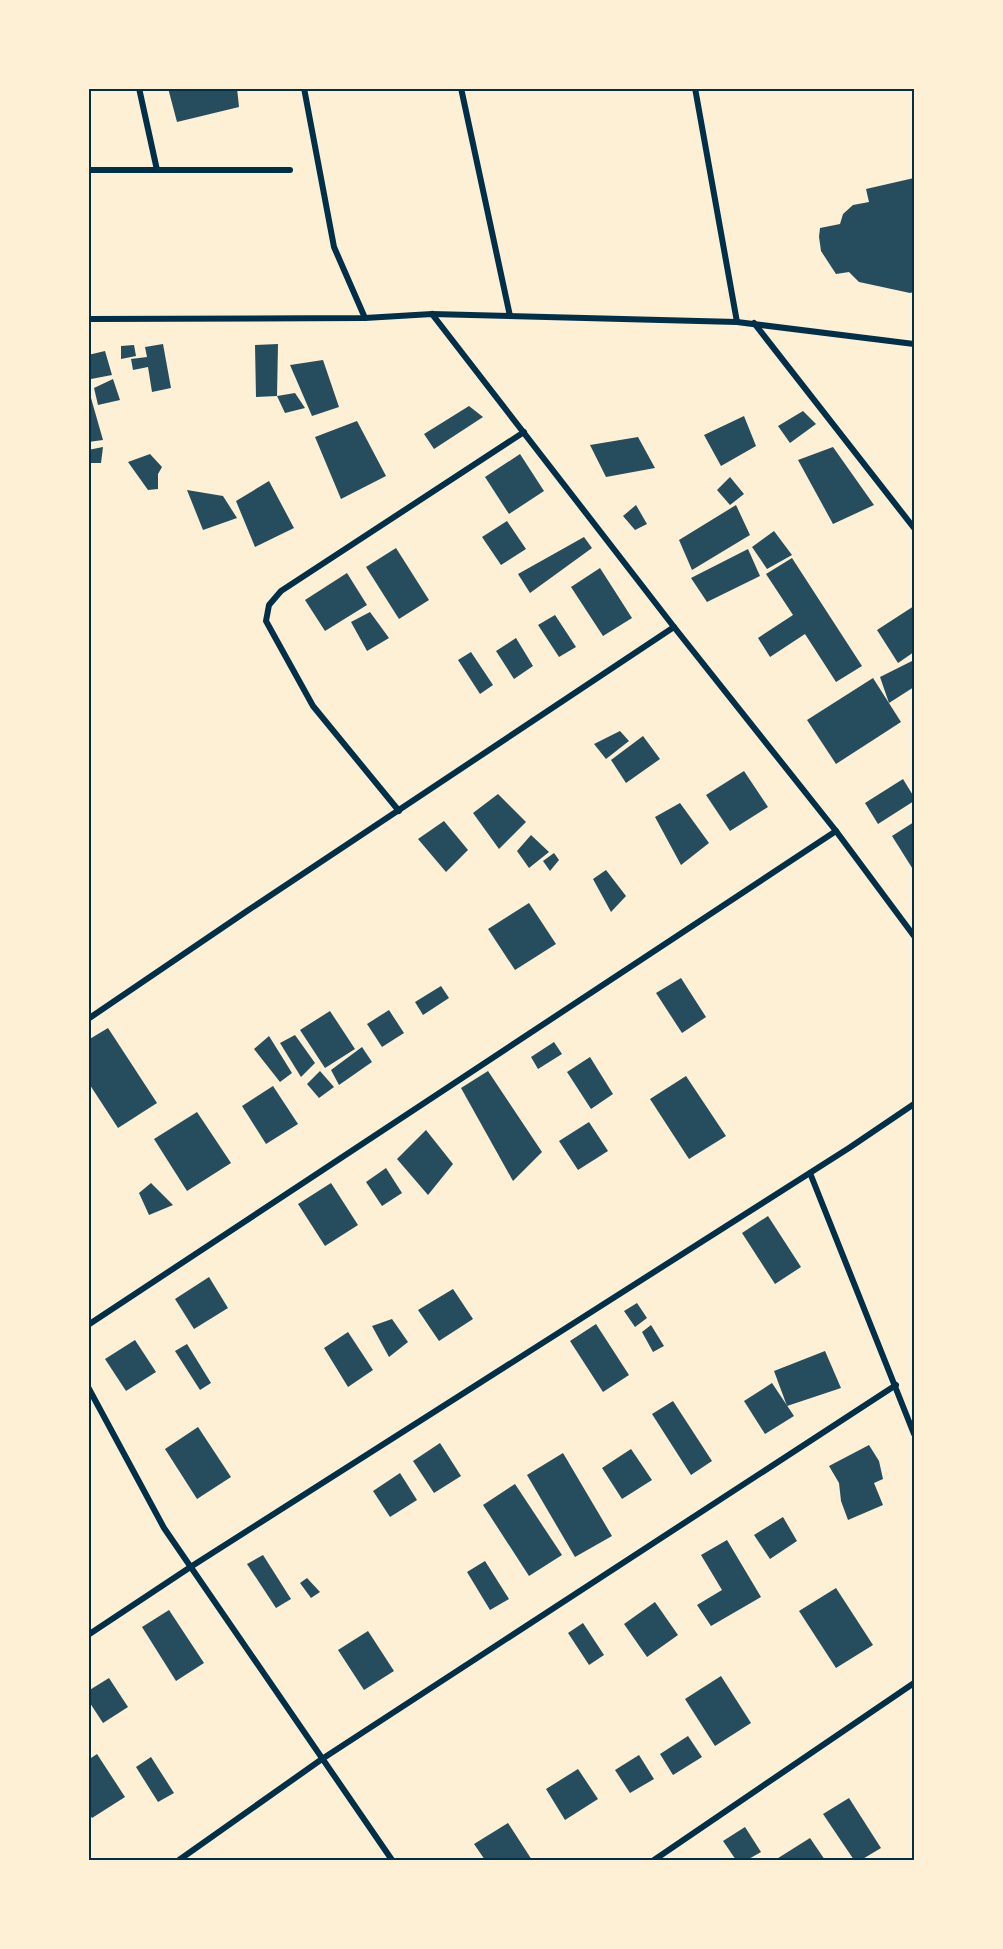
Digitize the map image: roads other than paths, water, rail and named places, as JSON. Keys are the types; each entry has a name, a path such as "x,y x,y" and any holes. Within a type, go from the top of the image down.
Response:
{"street":[{"path":"139,88 157,170"},
{"path":"304,88 334,247 365,318"},
{"path":"462,88 510,316"},
{"path":"695,88 737,322"},
{"path":"88,170 290,170"},
{"path":"432,314 674,627 836,831 915,936"},
{"path":"88,319 365,318 432,314 737,322 915,344"},
{"path":"754,323 915,528"},
{"path":"399,811 314,706 266,621 269,604 281,591 524,432"},
{"path":"88,1019 674,627"},
{"path":"88,1325 836,831"},
{"path":"88,1635 192,1566 915,1104"},
{"path":"810,1173 915,1434"},
{"path":"179,1860 322,1759 896,1385"},
{"path":"88,1387 164,1528 392,1860"},
{"path":"654,1860 915,1683"}]}
